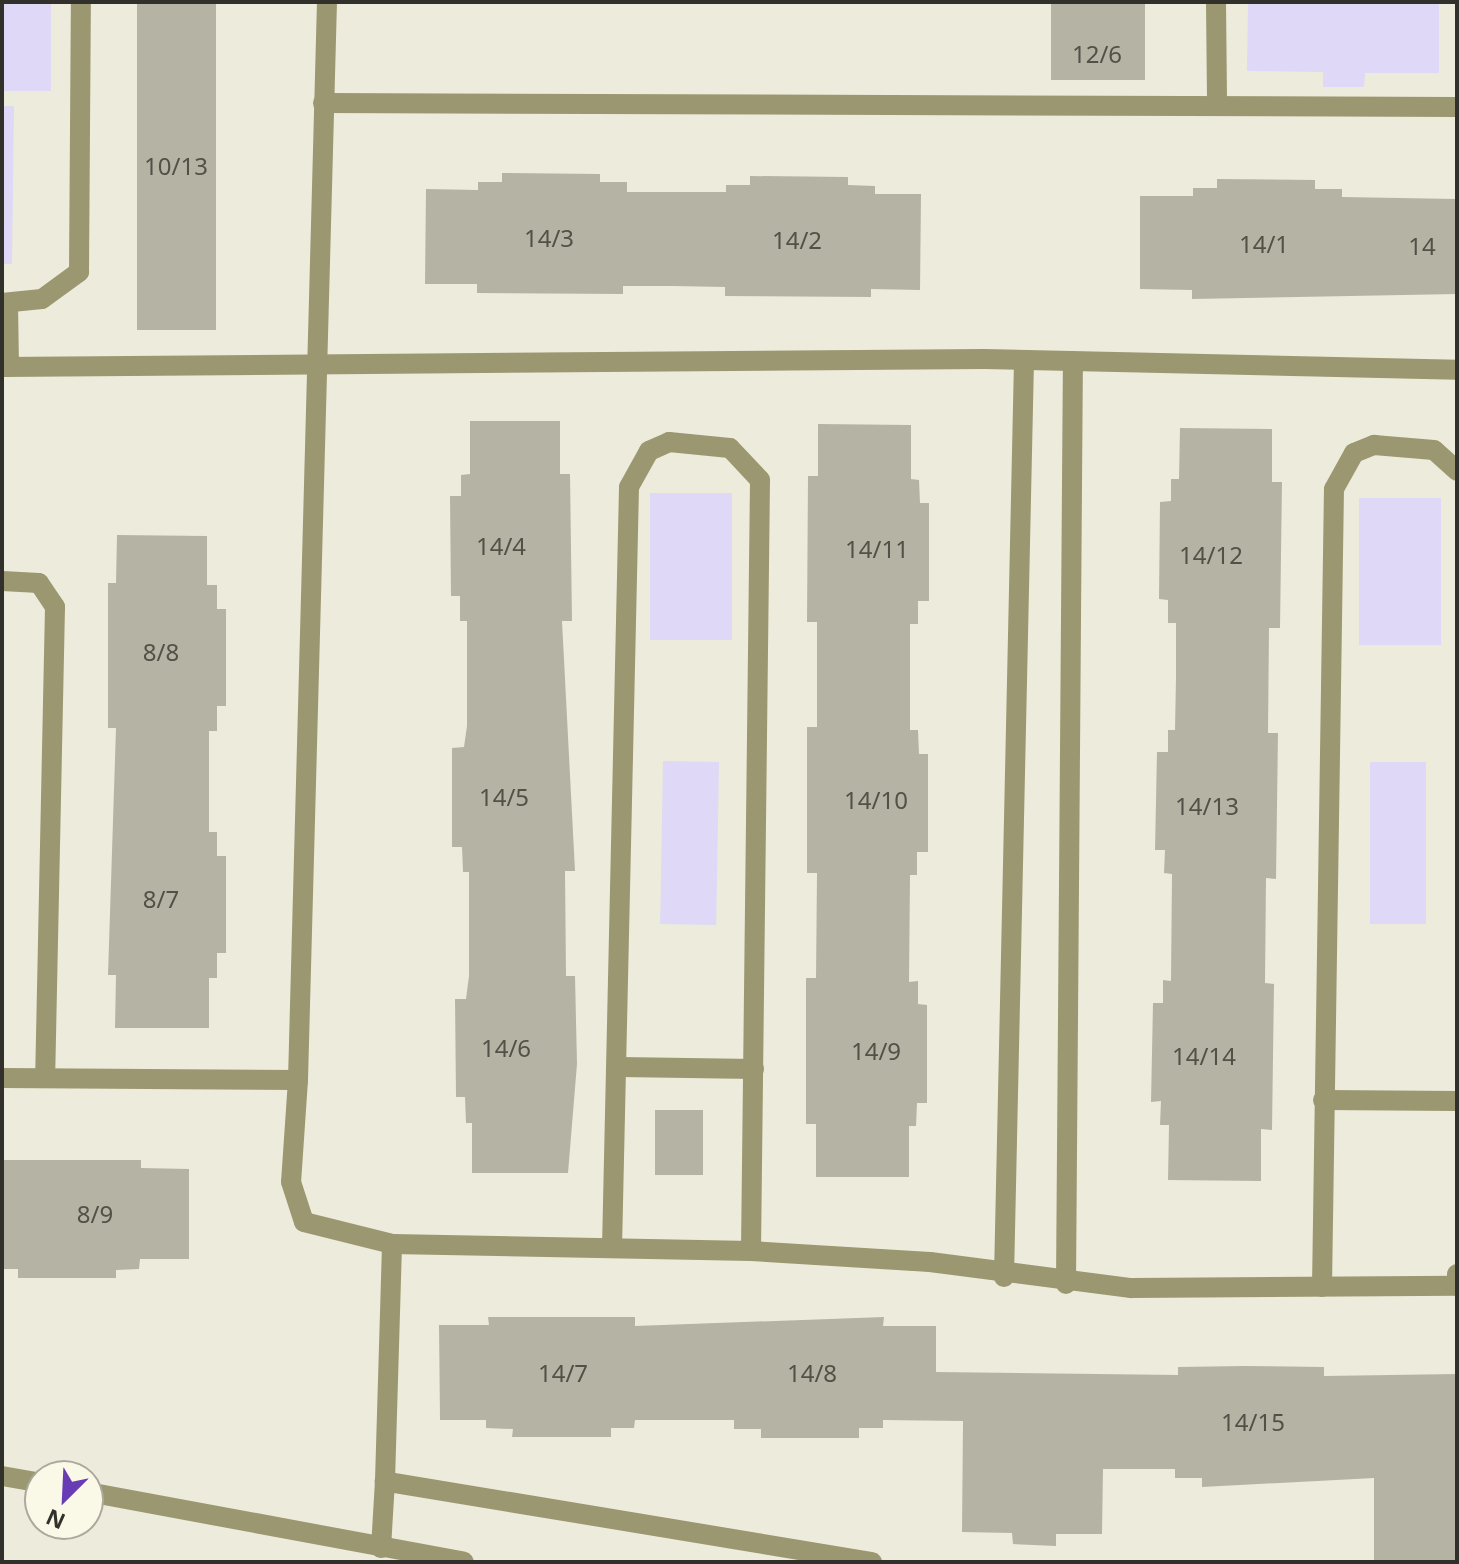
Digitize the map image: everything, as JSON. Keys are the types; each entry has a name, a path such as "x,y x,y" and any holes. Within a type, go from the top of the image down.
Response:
{"street":[{"path":"81,2 79,272 42,299 5,303 6,367 1073,361 1457,370"},
{"path":"327,2 321,364 298,1080 291,1182 304,1222 392,1244 751,1251 930,1262 1004,1277 1066,1284 1457,1286 1457,1274"},
{"path":"1216,2 1217,106"},
{"path":"323,103 1457,107"},
{"path":"1004,1277 1024,361"},
{"path":"1066,1284 1073,361"},
{"path":"612,1248 620,1067 629,487 649,451 669,442 730,448 760,480 751,1251"},
{"path":"1322,1287 1334,489 1354,453 1374,445 1434,450 1457,471"},
{"path":"2,581 39,583 55,607 45,1078"},
{"path":"620,1067 754,1069"},
{"path":"2,1078 298,1080"},
{"path":"1323,1100 1457,1101"},
{"path":"381,1548 392,1244"},
{"path":"2,1476 24,1480"},
{"path":"385,1481 872,1562"},
{"path":"104,1495 464,1562"}],"shaded area":[{"path":"2,2 51,2 51,91 2,91"},
{"path":"1248,2 1439,2 1439,73 1365,73 1364,87 1323,87 1323,72 1247,71"},
{"path":"2,106 14,106 12,264 2,264"},
{"path":"650,493 732,493 732,640 650,640"},
{"path":"1359,498 1441,498 1441,645 1359,645"},
{"path":"663,761 719,762 716,925 660,924"},
{"path":"1370,762 1426,762 1426,924 1370,924"}],"building":[{"path":"137,2 216,2 216,330 137,330"},
{"path":"1051,2 1145,2 1145,80 1051,80"},
{"path":"502,173 600,174 600,182 627,182 627,192 726,192 726,185 750,185 750,176 848,177 848,185 875,186 875,194 921,194 920,290 871,289 871,297 725,296 725,287 673,286 623,286 623,294 477,293 477,284 425,284 426,189 478,190 478,182 502,182"},
{"path":"1217,179 1315,180 1315,189 1342,189 1342,197 1457,199 1457,294 1192,299 1192,290 1140,289 1140,196 1193,196 1193,188 1217,188"},
{"path":"470,421 560,421 560,474 570,474 572,621 562,621 575,871 565,871 566,976 575,976 577,1064 568,1173 472,1173 472,1123 466,1123 465,1097 456,1097 455,999 466,999 469,976 469,872 463,872 462,847 452,847 452,748 464,747 467,726 467,621 460,621 460,596 451,596 450,496 461,496 461,475 470,474"},
{"path":"818,424 911,425 911,479 919,480 920,503 929,503 929,601 918,601 918,624 910,624 910,730 918,730 919,754 928,754 928,852 917,852 917,875 910,875 909,982 918,981 918,1004 927,1005 927,1103 917,1103 916,1126 909,1126 909,1177 816,1177 816,1124 806,1124 806,978 816,978 817,873 807,873 807,727 817,727 817,622 807,622 808,476 818,476"},
{"path":"1180,428 1272,429 1272,482 1282,482 1280,628 1269,628 1268,733 1278,733 1276,879 1266,878 1265,983 1274,984 1272,1130 1261,1129 1261,1181 1168,1180 1169,1125 1160,1125 1161,1101 1151,1102 1153,1003 1163,1003 1163,980 1171,981 1172,874 1164,873 1165,850 1155,850 1157,752 1168,752 1168,730 1175,730 1176,678 1176,623 1168,623 1168,600 1159,599 1160,502 1171,501 1171,479 1179,479"},
{"path":"117,535 207,536 207,585 217,585 217,609 226,609 226,706 217,706 217,731 209,731 209,832 217,832 217,856 226,856 226,953 217,953 217,978 209,978 209,1028 115,1028 116,975 108,975 116,728 108,728 108,583 116,583"},
{"path":"655,1110 703,1110 703,1175 655,1175"},
{"path":"2,1160 141,1160 141,1168 189,1169 189,1259 140,1259 139,1269 116,1270 116,1278 18,1278 18,1269 2,1269"},
{"path":"488,1317 635,1317 635,1326 884,1317 883,1326 936,1326 936,1372 1178,1375 1178,1367 1245,1366 1324,1367 1324,1376 1457,1374 1457,1562 1374,1562 1374,1478 1202,1487 1202,1478 1175,1478 1175,1469 1103,1469 1102,1534 1056,1534 1056,1546 1013,1544 1012,1533 962,1532 963,1421 883,1420 883,1428 859,1428 859,1438 761,1438 761,1429 734,1429 734,1420 635,1420 634,1428 611,1428 611,1437 512,1437 513,1429 486,1428 486,1420 440,1420 439,1325 489,1325"}]}
